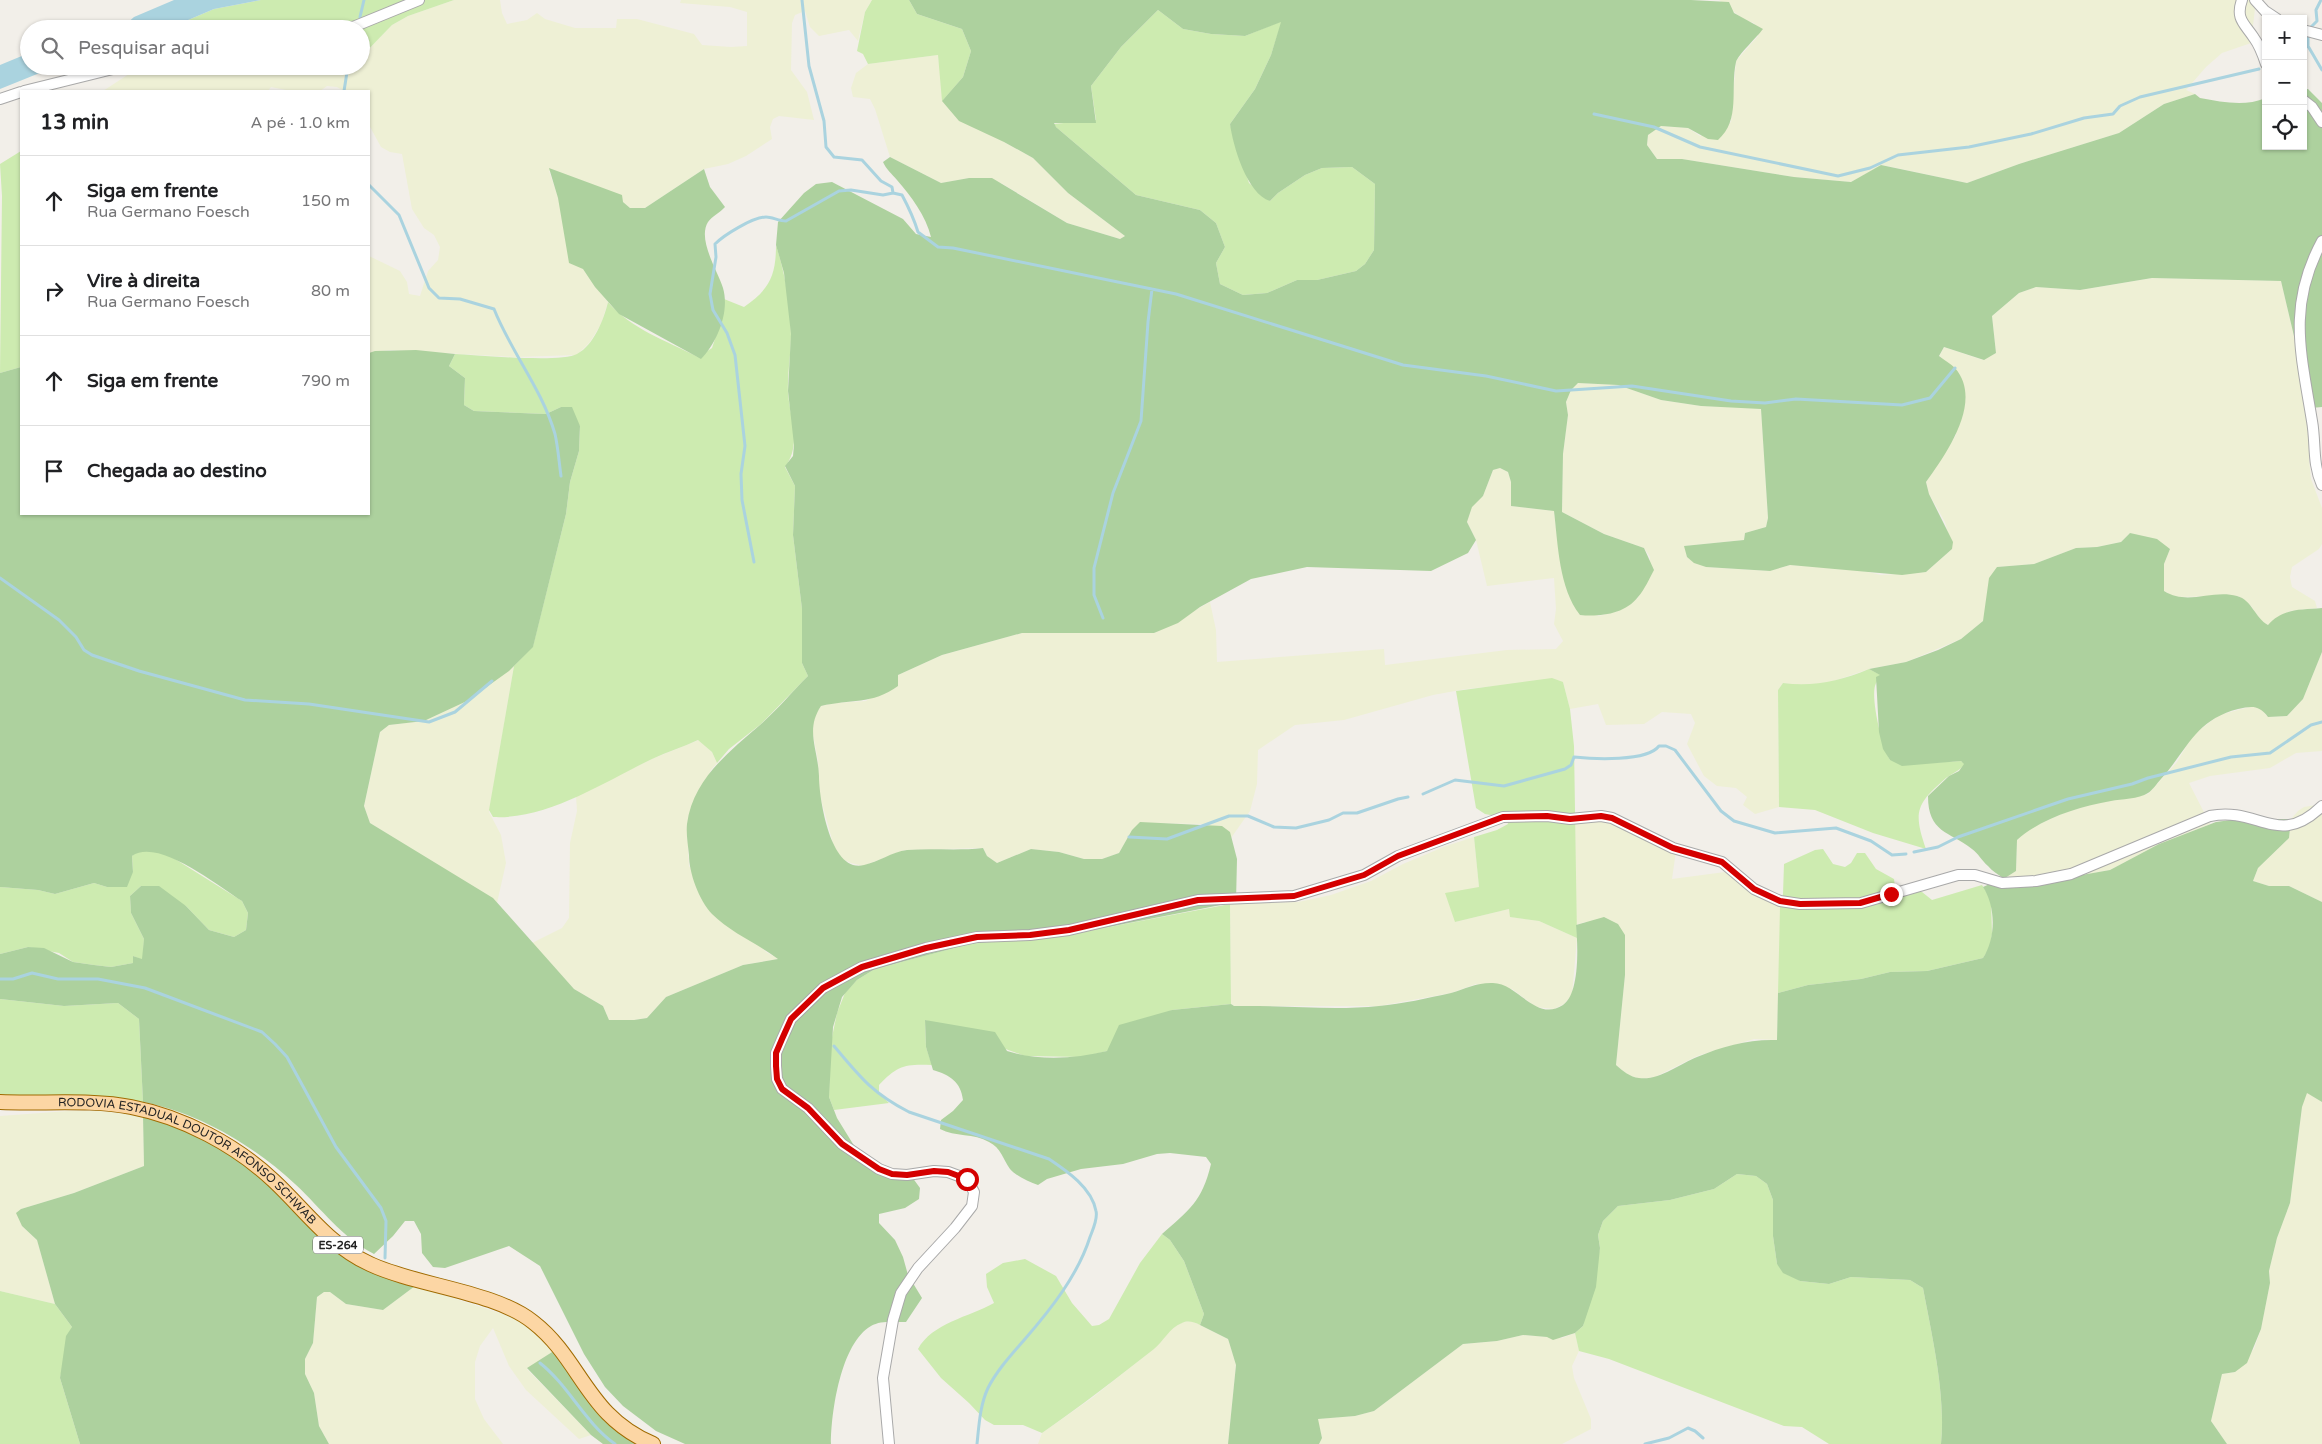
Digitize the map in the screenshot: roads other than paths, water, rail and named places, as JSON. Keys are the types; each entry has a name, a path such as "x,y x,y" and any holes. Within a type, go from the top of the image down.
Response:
{"main road":[{"name":"RODOVIA ESTADUAL DOUTOR AFONSO SCHWAB","path":"0,1102 97,1104 131,1107 174,1120 214,1139 250,1160 274,1181 327,1235 348,1252 370,1264 406,1278 473,1296 516,1311 532,1321 552,1340 599,1407 632,1434 653,1444"}],"street":[{"path":"370,20 419,0"},
{"path":"2242,0 2239,16 2241,23 2256,40 2264,60"},
{"path":"2255,0 2264,11 2270,15"},
{"path":"2307,31 2322,34"},
{"path":"31,90 90,75"},
{"path":"0,99 20,93"},
{"path":"2307,103 2322,122"},
{"path":"2322,241 2309,271 2299,317 2300,346 2312,420 2314,457 2322,485"},
{"path":"889,1444 883,1378 893,1320 901,1292 918,1268 965,1216 972,1206 974,1192 967,1179 948,1172 934,1171 899,1174 879,1169 842,1144 808,1108 782,1089 777,1079 776,1053 791,1019 823,988 862,967 926,948 977,937 1030,935 1069,930 1198,900 1294,896 1364,875 1398,856 1503,817 1547,816 1570,819 1601,816 1612,818 1673,848 1722,862 1734,874 1768,897 1800,904 1842,904 1860,903 1958,875 1975,875 2002,883 2055,878 2086,869 2210,816 2231,813 2274,825 2292,825 2301,823 2322,806"}],"water":[{"path":"174,0 261,0 214,9 188,20 131,20"},
{"path":"20,57 20,75 35,75 0,89 0,65"}],"waterway":[{"path":"360,17 364,0"},
{"path":"802,0 809,66 824,121 826,147 834,157 862,160 881,181 892,187 893,193"},
{"path":"2309,29 2317,21 2316,10 2321,0"},
{"path":"2308,35 2308,46 2322,70"},
{"path":"1594,114 1654,127 1700,147 1838,176 1870,168 1898,155 1969,147 2031,134 2084,118 2113,114 2120,106 2140,97 2259,69"},
{"path":"344,90 347,75"},
{"path":"370,186 399,215 429,288 439,298 460,299 494,309 549,417 555,434 561,476"},
{"path":"754,562 742,500 741,474 745,446 735,355 727,333 713,310 710,294 716,257 715,244 747,223 760,218 766,217 786,221 839,191 851,190 883,195 893,193 902,195 918,232 938,247 953,248 1176,294 1403,365 1486,376 1556,391 1632,386 1731,401 1765,403 1796,399 1902,405 1930,398 1955,368"},
{"path":"1103,618 1094,595 1094,568 1113,493 1141,421 1152,289"},
{"path":"0,578 59,620 76,637 84,650 92,655 139,671 245,700 309,704 429,722 455,712 492,681"},
{"path":"1914,852 1938,847 1958,837 2068,799 2231,757 2270,753 2311,725 2322,722"},
{"path":"1423,794 1455,780 1504,786 1565,769 1571,765 1574,757 1606,759 1632,757 1653,751 1659,746 1666,746 1675,750 1721,811 1734,821 1775,833 1836,828 1871,841 1892,855 1906,854"},
{"path":"1129,837 1167,839 1229,816 1248,816 1274,827 1296,828 1329,820 1343,813 1357,813 1408,797"},
{"path":"0,979 13,979 32,973 58,979 98,979 145,988 262,1032 287,1057 336,1147 381,1208 386,1221 385,1258"},
{"path":"834,1046 867,1084 896,1105 909,1112 1049,1159 1078,1181 1094,1203 1095,1224 1085,1251 1071,1278 1044,1316 1000,1369 988,1388 979,1422 977,1444"},
{"path":"540,1363 560,1382 595,1426 615,1444"},
{"path":"1645,1444 1669,1438 1688,1428 1703,1438"}]}
